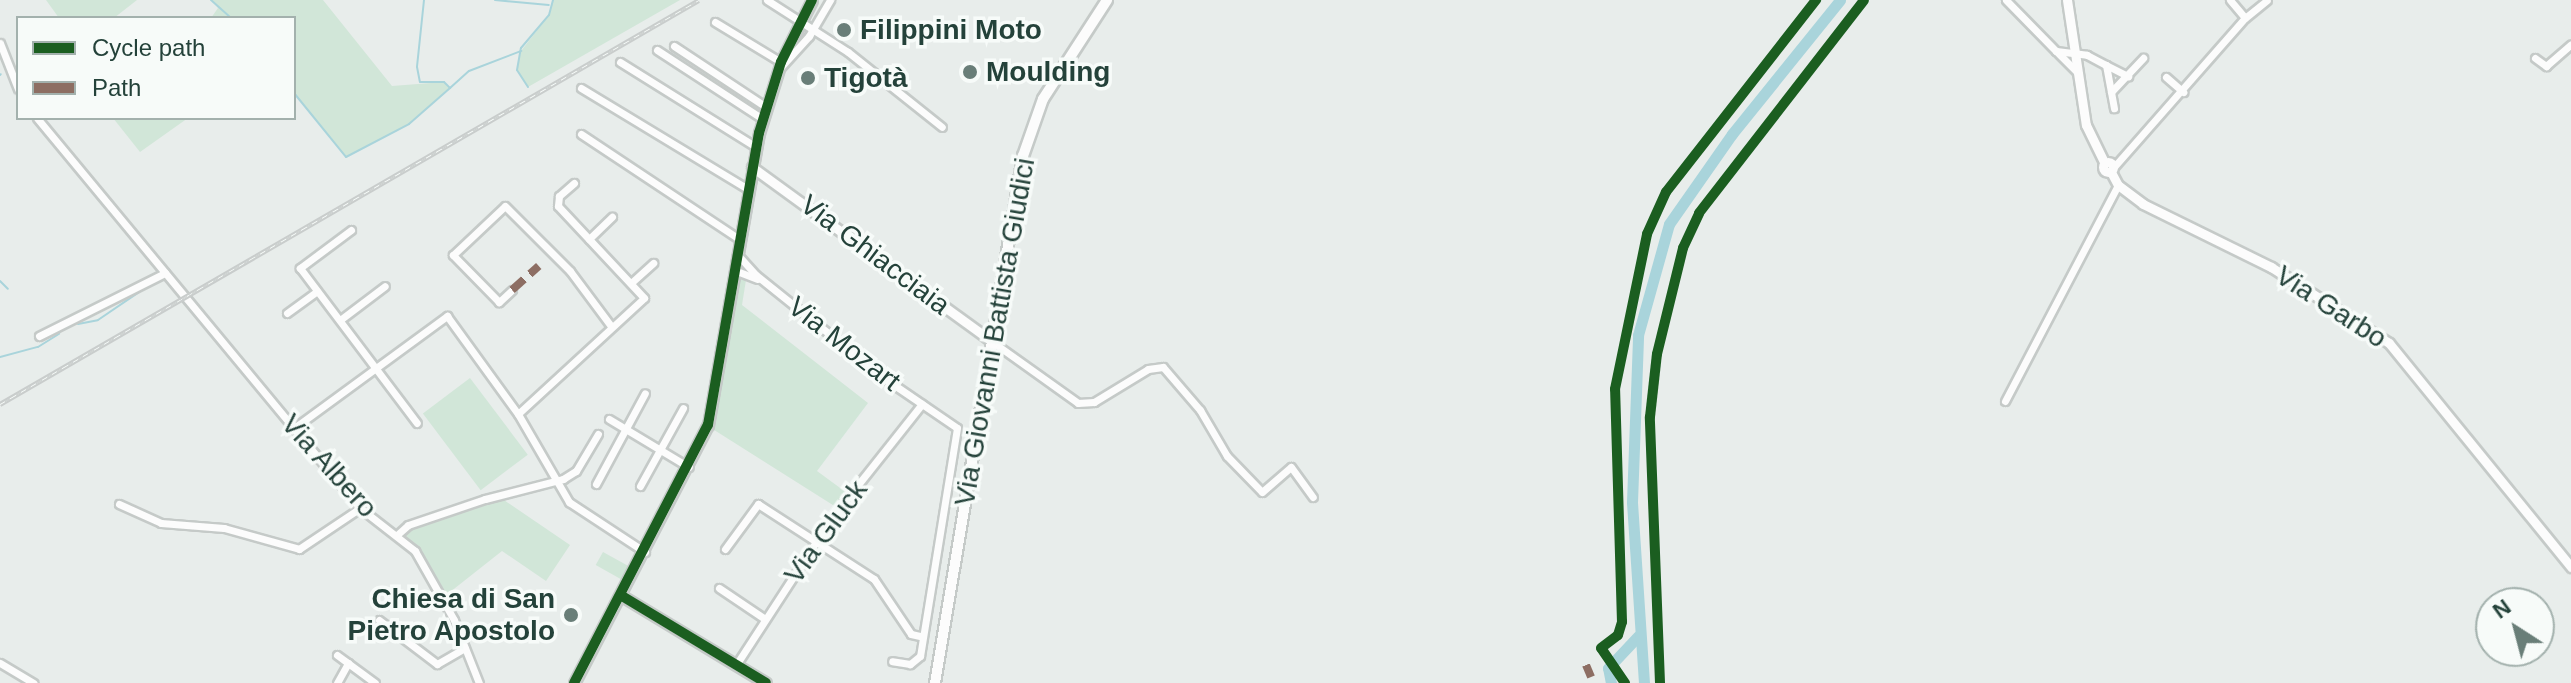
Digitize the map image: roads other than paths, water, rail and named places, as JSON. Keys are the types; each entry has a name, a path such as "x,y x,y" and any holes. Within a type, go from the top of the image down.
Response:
{"main road":[{"name":"Via Giovanni Battista Giudici","path":"935,683 1031,128 1056,75 1107,0"}],"street":[{"path":"767,0 800,20 942,127"},
{"path":"574,683 689,467 712,411 756,147 779,67 812,0"},
{"path":"779,67 813,30 830,0"},
{"path":"2006,0 2078,73"},
{"name":"Via Garbo","path":"2067,0 2086,125 2118,185 2143,204 2271,267 2389,343 2571,567"},
{"path":"2230,0 2245,18"},
{"path":"2110,168 2183,92 2245,18 2267,0"},
{"path":"715,22 779,67"},
{"path":"0,43 16,84"},
{"path":"2535,58 2546,66 2571,44"},
{"path":"674,46 766,107"},
{"path":"657,50 763,119"},
{"path":"2056,51 2075,54 2128,76"},
{"path":"2111,92 2143,58"},
{"path":"620,62 756,147"},
{"path":"2106,65 2114,108"},
{"path":"2166,77 2183,92"},
{"path":"581,88 748,189"},
{"name":"Via Albero","path":"39,120 360,508 398,534 431,575 479,683"},
{"path":"581,134 739,239"},
{"name":"Via Ghiacciaia","path":"752,167 1082,404 1148,369 1163,367 1200,410 1227,456 1262,492 1291,467 1313,497"},
{"path":"518,414 644,298 557,203 574,183"},
{"path":"2005,401 2118,185"},
{"path":"512,290 499,302 453,255 505,206 570,271 611,326"},
{"path":"589,239 612,217"},
{"path":"351,230 300,268 417,423"},
{"name":"Via Mozart","path":"737,253 766,284 958,431 920,636"},
{"path":"631,283 653,263"},
{"name":"Via Mozart","path":"734,270 766,284"},
{"path":"39,336 165,273"},
{"path":"340,320 385,286"},
{"path":"287,313 317,291"},
{"path":"294,428 447,316 518,414 555,482 575,507 645,552"},
{"path":"596,484 645,393"},
{"name":"Via Gluck","path":"736,665 815,542 922,404"},
{"path":"640,486 683,408"},
{"path":"609,419 689,467"},
{"path":"398,534 408,525 485,499 555,482 576,471 598,434"},
{"path":"119,504 161,523 224,528 299,549 360,508"},
{"path":"725,549 755,504 874,579 911,634 920,636 917,659 910,664 892,661"},
{"path":"719,588 765,619"},
{"path":"622,596 766,683"},
{"path":"379,620 437,664 465,648"},
{"path":"337,655 375,683"},
{"path":"0,663 33,683"},
{"path":"337,683 348,663"}],"waterway":[{"path":"211,0 229,16"},
{"path":"424,0 417,67 420,82 444,82 450,88 469,71 521,51"},
{"path":"495,0 549,5"},
{"path":"528,87 517,70 521,48 549,15 553,0"},
{"path":"1644,683 1632,502 1638,335 1669,224 1732,134 1840,0"},
{"path":"296,95 346,157 409,124 450,88"},
{"path":"0,281 8,289"},
{"path":"78,324 98,320 139,292"},
{"path":"0,357 38,347 59,334"},
{"path":"1611,683 1608,668 1638,636"}],"railway":[{"path":"0,404 699,0"}],"place":[{"name":"Filippini Moto","path":"844,30"},
{"name":"Moulding","path":"970,72"},
{"name":"Tigotà","path":"808,78"},
{"name":"Chiesa di San Pietro Apostolo","path":"571,615"}]}
